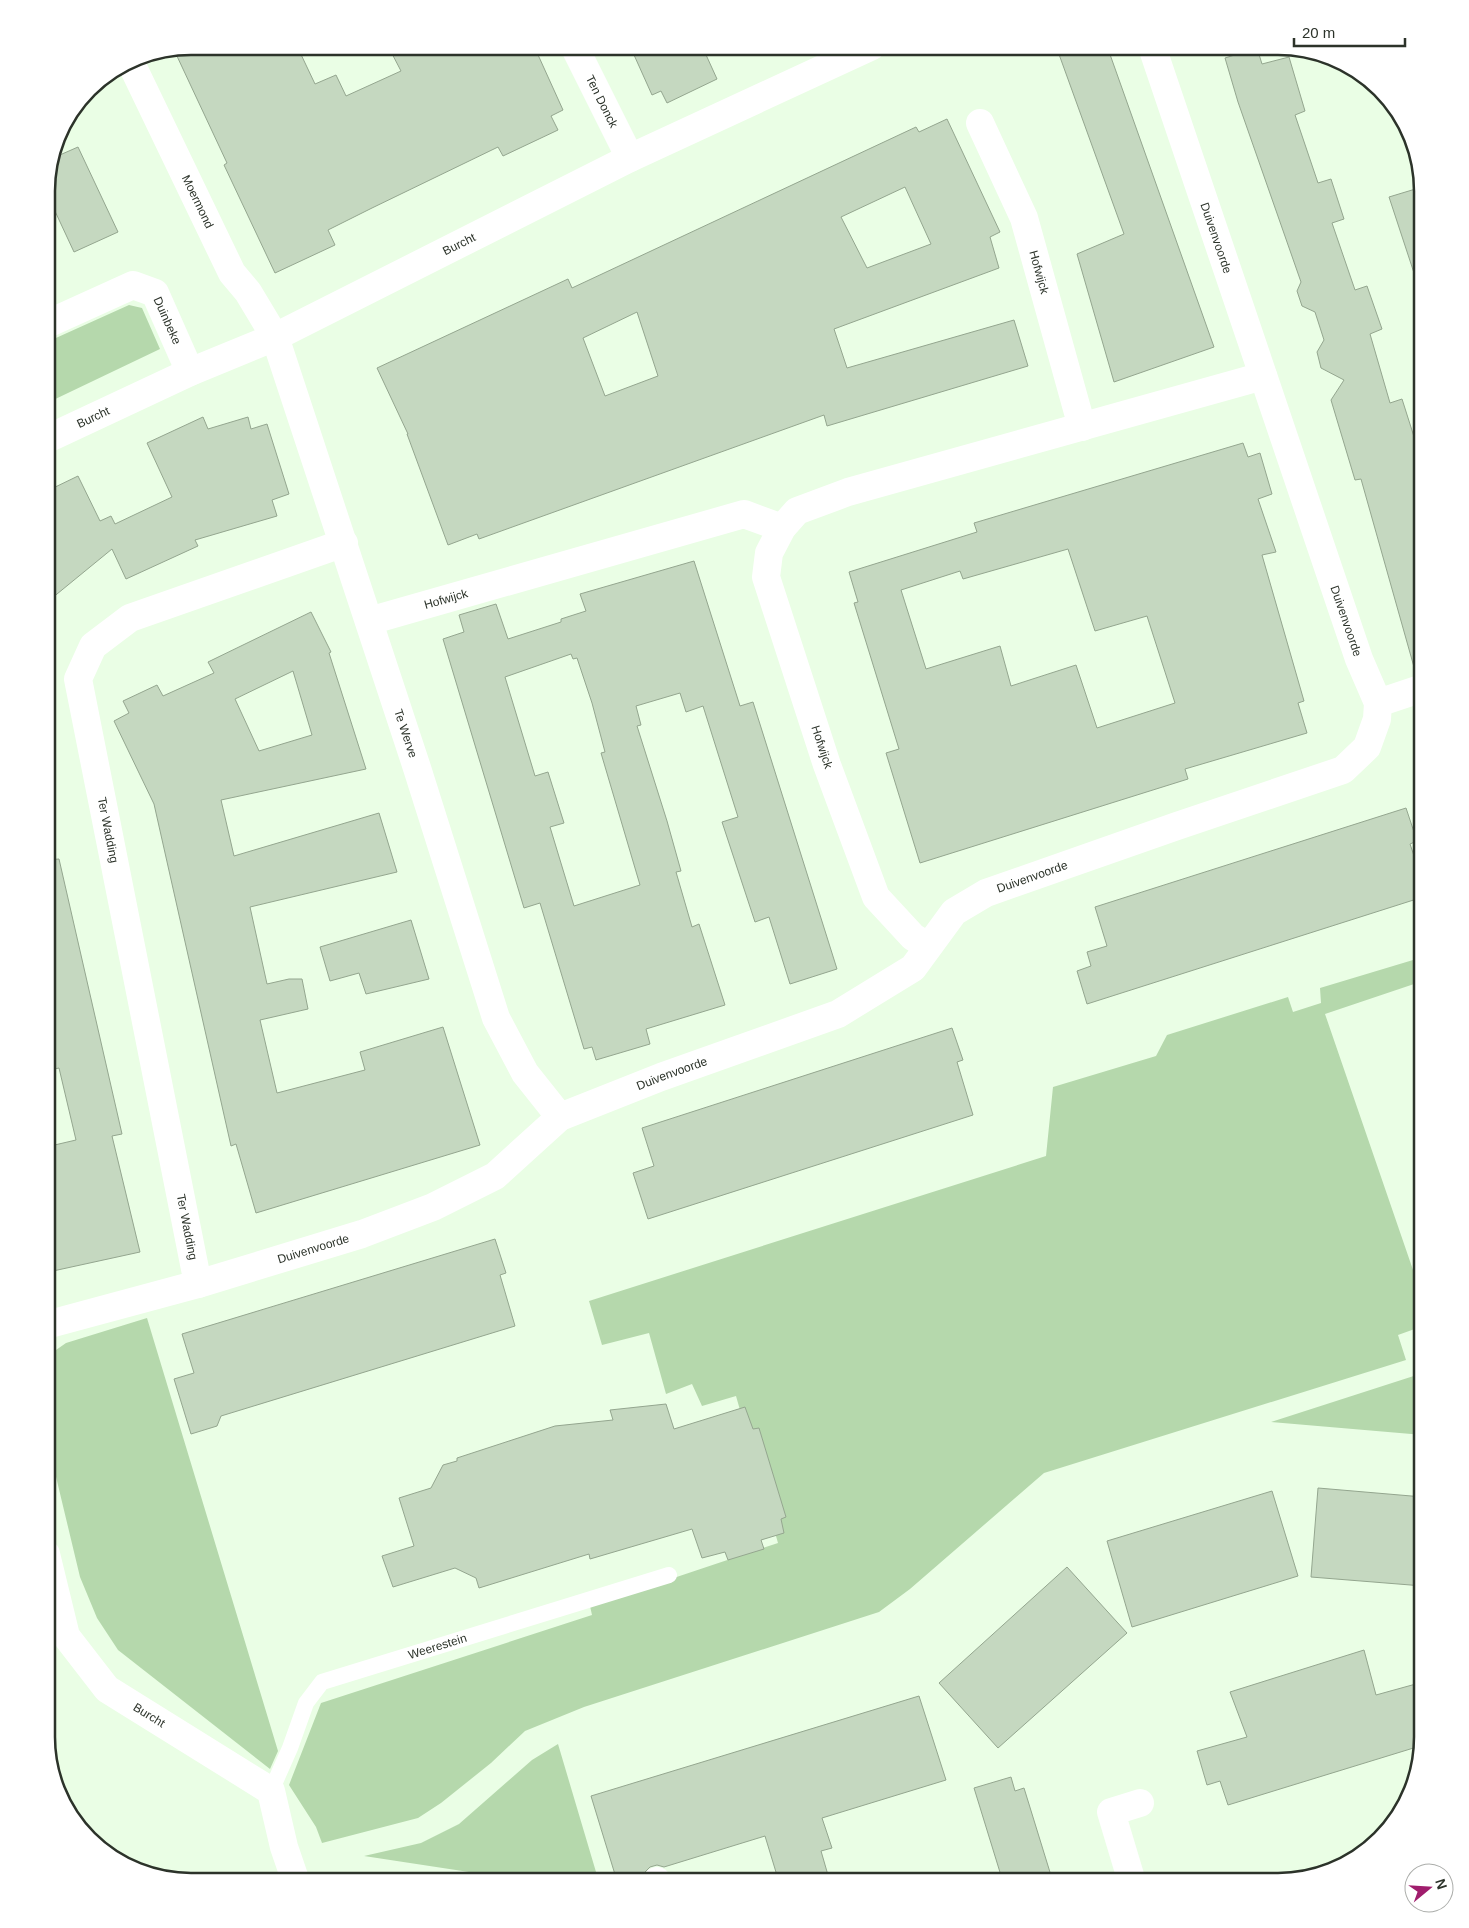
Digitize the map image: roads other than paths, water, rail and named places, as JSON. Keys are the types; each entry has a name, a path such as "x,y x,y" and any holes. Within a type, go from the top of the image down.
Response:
{"street":[{"name":"Ten Donck","path":"578,55 630,158"},
{"name":"Burcht","path":"55,435 190,372 275,338 630,158 853,55"},
{"name":"Duivenvoorde","path":"55,1323 198,1284 362,1234 433,1207 495,1176 560,1117 660,1077 838,1014 913,968 954,912 986,893 1343,770 1367,747 1377,720 1378,703 1359,659 1155,55"},
{"name":"Moermond","path":"133,68 232,272 248,292 275,338"},
{"name":"Hofwijck","path":"980,123 1024,218 1082,426"},
{"name":"Duinbeke","path":"55,320 133,285 154,292 190,372"},
{"name":"Te Werve","path":"275,338 344,543 496,1018 525,1073 560,1117"},
{"name":"Hofwijck","path":"928,946 913,937 876,897 827,765 766,577 769,553 782,528 797,511 848,492 1263,376"},
{"name":"Hofwijck","path":"369,621 744,514 782,528"},
{"name":"Ter Wadding","path":"198,1284 78,679 93,646 130,618 344,543"},
{"path":"1378,703 1414,691"},
{"name":"Burcht","path":"55,1603 66,1636 107,1689 271,1791"},
{"path":"271,1791 284,1847 293,1873"},
{"path":"1129,1873 1111,1812 1140,1803"}],"lane":[{"name":"Weerestein","path":"271,1791 290,1748 306,1703 322,1682 668,1576"}]}
